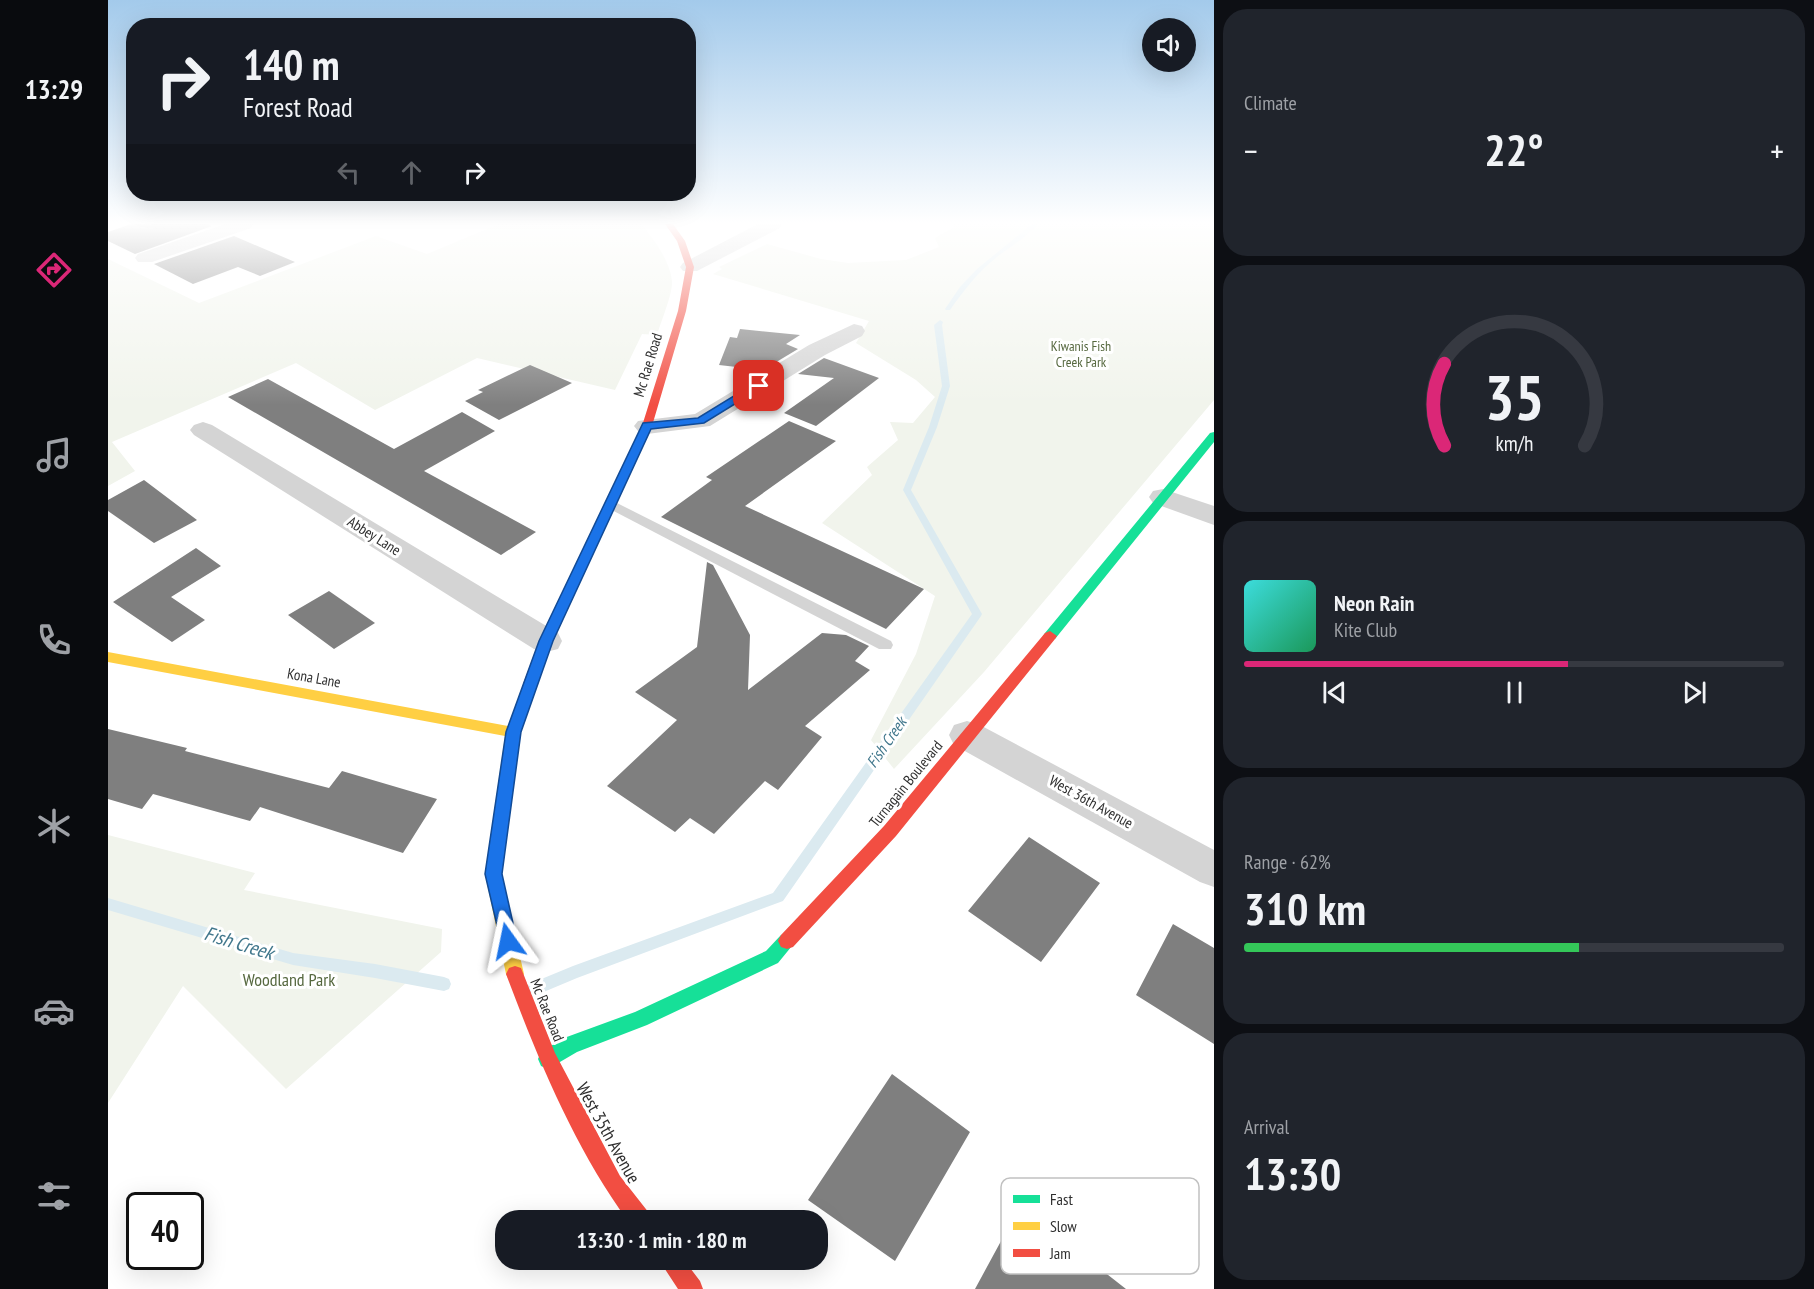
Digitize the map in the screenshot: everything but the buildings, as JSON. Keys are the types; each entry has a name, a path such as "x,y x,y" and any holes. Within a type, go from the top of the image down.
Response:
{"street":[{"name":"Mc Rae Road","path":"549,1059 518,986 494,874 513,732 546,641 647,426 682,311 687,284"},
{"path":"647,426 701,421 817,350 854,331"},
{"name":"Abbey Lane","path":"202,430 546,641"},
{"name":"Turnagain Boulevard","path":"549,1059 571,1045 639,1018 772,957 890,831 1214,435"},
{"path":"1163,497 1214,516"},
{"name":"Kona Lane","path":"108,657 513,732"},
{"name":"West 36th Avenue","path":"967,735 1214,870"},
{"name":"West 35th Avenue","path":"549,1059 613,1183 633,1210"},
{"path":"678,1270 692,1289"}],"lane":[{"path":"610,504 885,645"}],"green space":[{"path":"108,284 160,284 199,303 249,284 672,284 657,335 642,334 615,390 477,358 375,410 296,363 112,442 135,471 108,486"},
{"name":"Kiwanis Fish Creek Park","path":"747,284 1214,284 1214,400 984,672 894,769 871,740 916,654 935,596 822,523 872,475 867,467 898,440 890,422 913,423 935,397 916,380 856,343 869,321"},
{"name":"Woodland Park","path":"108,835 255,873 244,890 442,929 441,952 286,1089 183,986 108,1103"}],"waterway":[{"name":"Fish Creek","path":"948,309 966,284"},
{"name":"Fish Creek","path":"527,992 778,897 977,614 907,490 933,427 946,386 938,325 940,322"},
{"name":"Fish Creek","path":"108,904 293,959 444,984"}],"traffic: fast":[{"path":"1050,636 1214,435"},
{"path":"548,1059 571,1045 640,1019 772,957 787,941"}],"traffic: slow":[{"path":"108,657 513,732"},
{"path":"515,974 493,874 513,732 530,684"}],"traffic: jam":[{"path":"530,684 546,641 647,426 682,311 687,284"},
{"path":"787,941 890,831 1050,636"},
{"path":"515,974 548,1059 613,1183 633,1210"},
{"path":"678,1270 692,1289"}],"route":[{"path":"508,941 494,874 513,732 546,641 647,426 701,421 759,386"}]}
